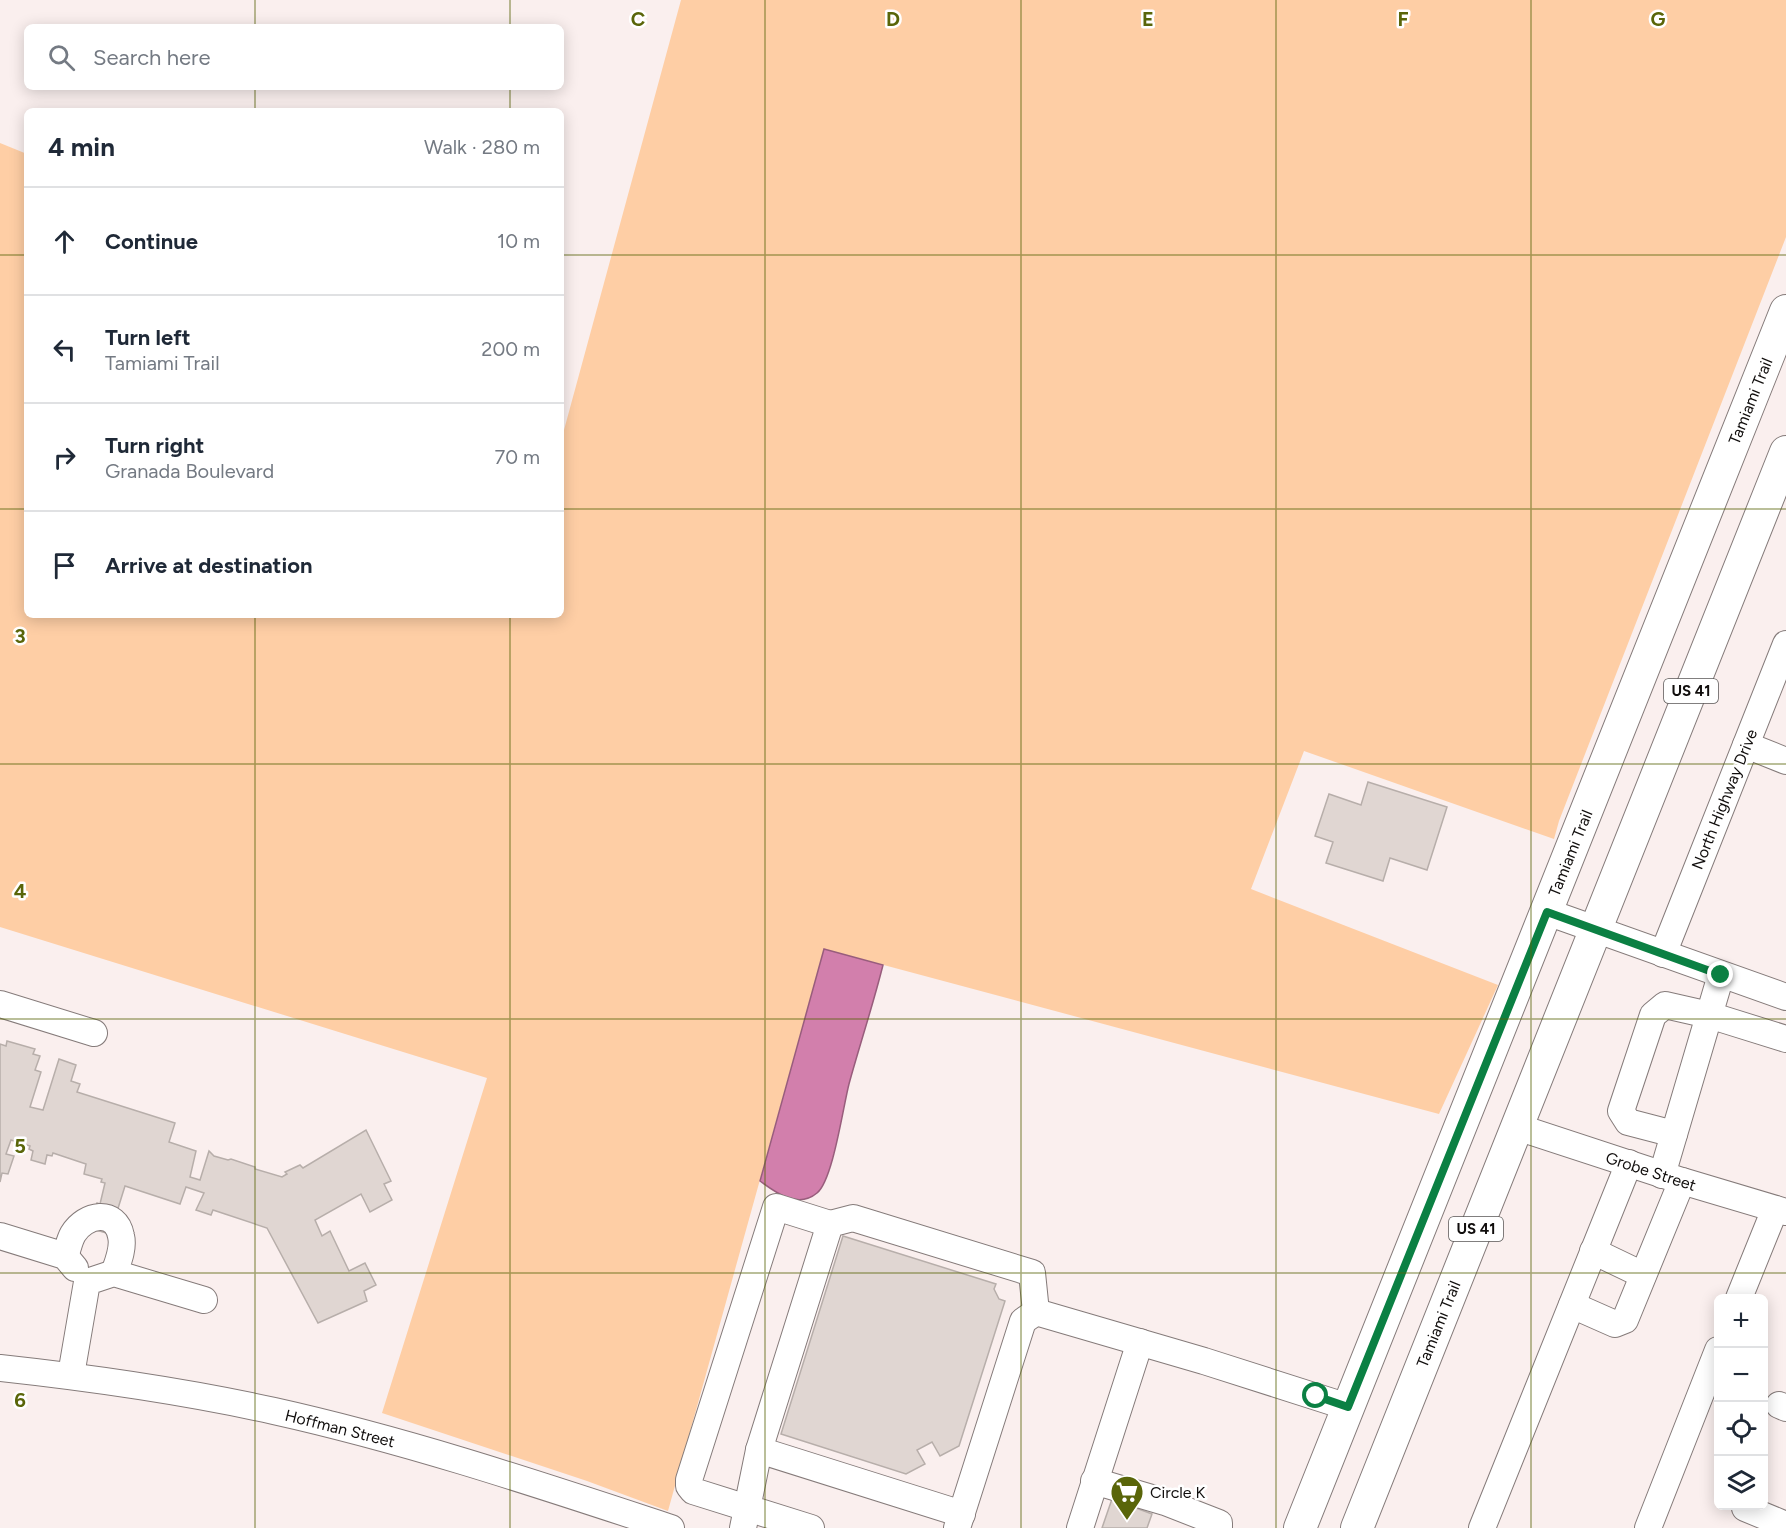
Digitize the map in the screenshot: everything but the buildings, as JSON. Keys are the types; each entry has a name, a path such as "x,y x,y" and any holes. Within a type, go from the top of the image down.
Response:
{"main road":[{"name":"Tamiami Trail","path":"1300,1528 1786,311"},
{"name":"Tamiami Trail","path":"1357,1528 1786,452"}],"street":[{"name":"North Highway Drive","path":"1663,954 1746,745 1779,682 1786,644"},
{"path":"1746,745 1786,761"},
{"path":"1547,912 1786,997"},
{"path":"1572,1305 1615,1324 1625,1320 1643,1275 1672,1178 1674,1134 1721,975"},
{"path":"0,1004 94,1033"},
{"path":"1674,1134 1628,1122 1621,1111 1653,1015 1665,1005 1709,1015 1786,1039"},
{"name":"Grobe Street","path":"1516,1127 1672,1178 1783,1209"},
{"path":"1482,1528 1629,1163"},
{"path":"811,1528 745,1518 693,1491 689,1486 776,1207 830,1224 852,1218 1032,1273 1036,1312"},
{"path":"1741,1294 1783,1209"},
{"path":"65,1256 73,1234 80,1226 95,1216 107,1217 116,1223 121,1234 122,1242 114,1273"},
{"path":"745,1518 759,1450 830,1224"},
{"path":"0,1236 65,1256 87,1282 71,1376"},
{"path":"1593,1251 1643,1275"},
{"path":"87,1282 114,1273 204,1300"},
{"path":"1036,1312 1348,1407"},
{"path":"759,1450 960,1521 1023,1322 1036,1312"},
{"path":"1080,1528 1140,1342"},
{"path":"1648,1528 1714,1363"},
{"name":"Hoffman Street","path":"0,1368 142,1386 274,1411 413,1447 671,1528"},
{"path":"1094,1482 1165,1502 1219,1523 1219,1528"},
{"path":"1750,1510 1786,1525"}],"shaded area":[{"path":"681,0 1786,0 1786,237 1559,821 1554,839 1304,751 1251,889 1498,985 1439,1114 824,949 668,1511 587,1481 382,1413 487,1078 0,927 0,143 24,153 24,618 564,618 564,430"},
{"path":"824,949 883,965 849,1084 828,1174 817,1193 802,1200 787,1198 760,1181"}],"place":[{"name":"Circle K","path":"1127,1521"}],"route":[{"path":"1316,1396 1348,1407 1547,912 1721,975"}]}
